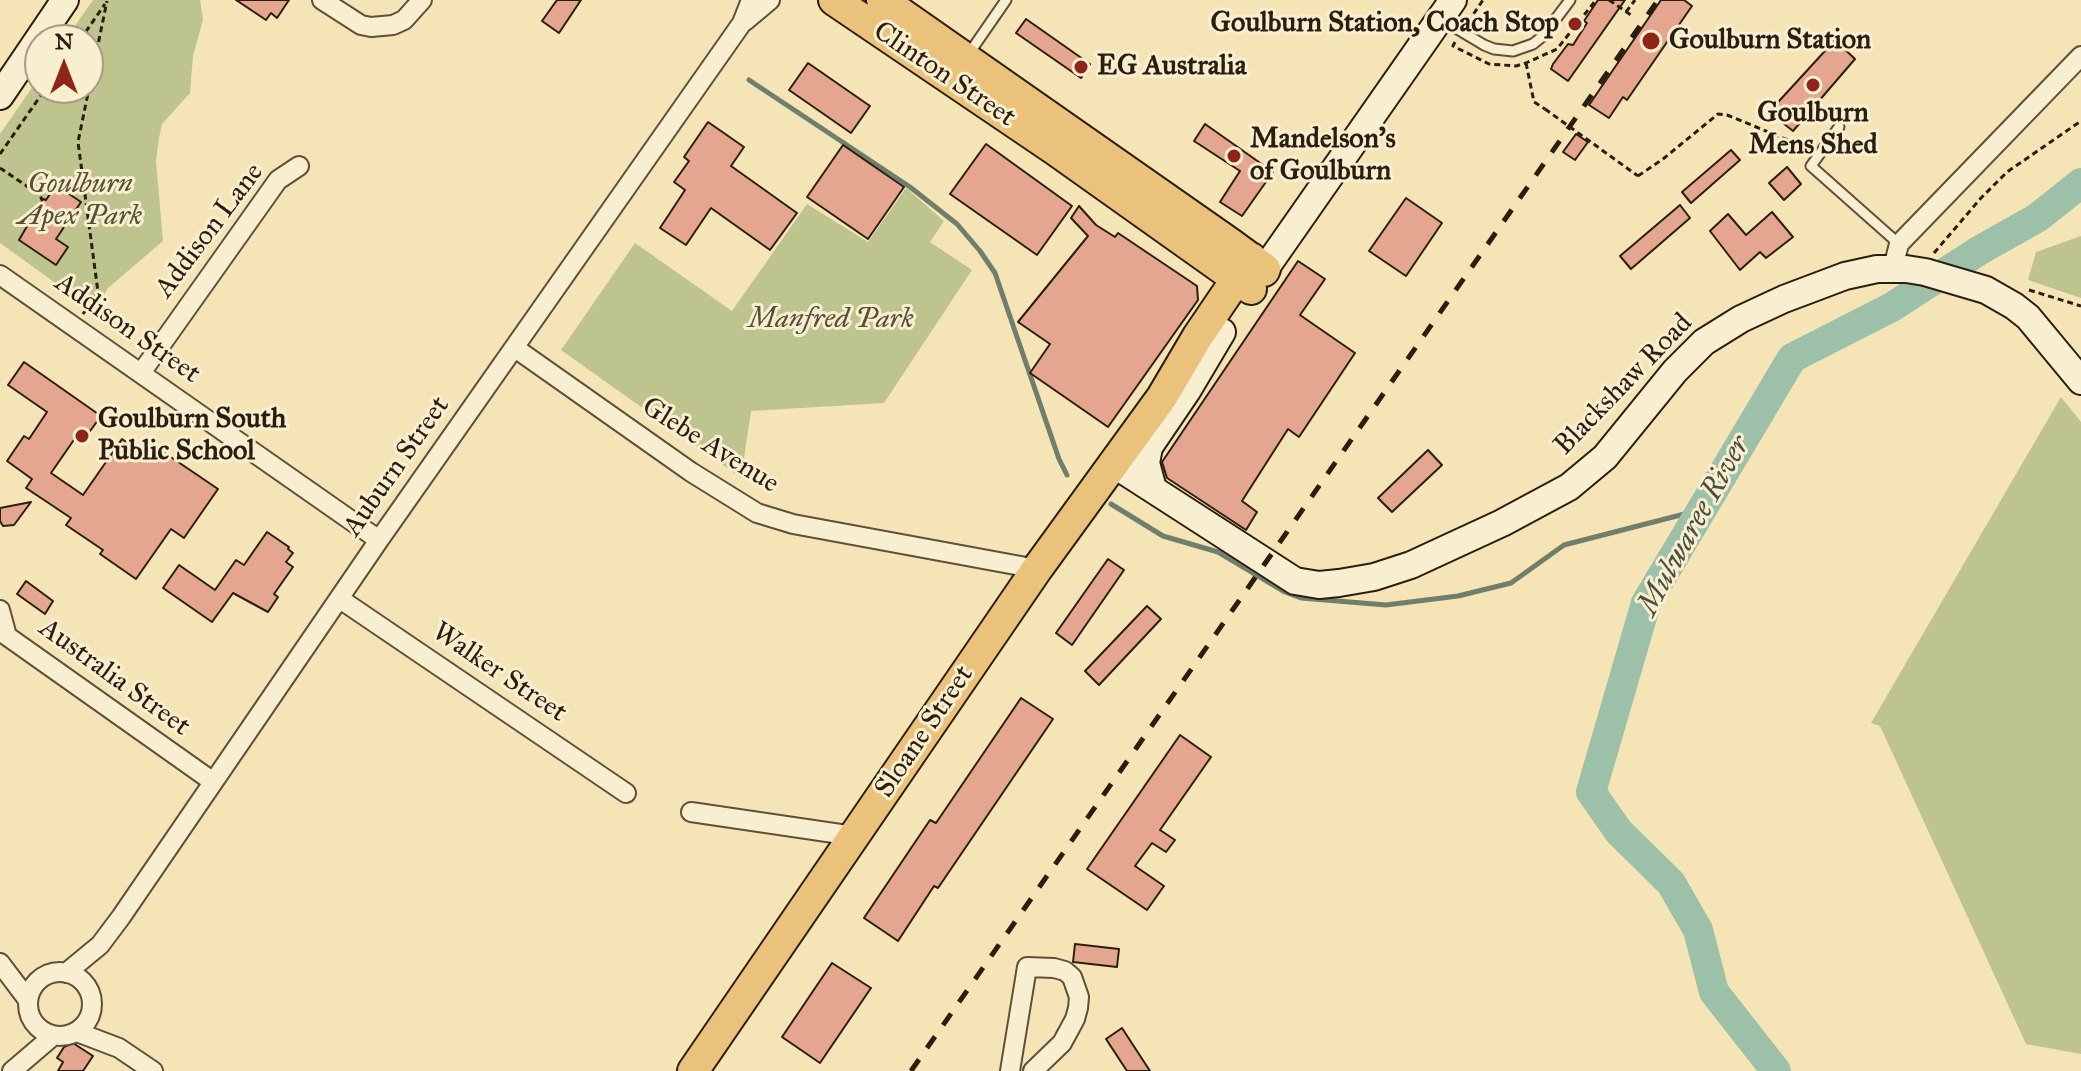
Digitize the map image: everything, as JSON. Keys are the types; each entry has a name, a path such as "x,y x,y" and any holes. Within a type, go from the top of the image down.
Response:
{"main road":[{"name":"Clinton Street","path":"834,0 1061,139 1251,274"},
{"name":"Clinton Street","path":"882,0 966,58 1061,139"},
{"name":"Sloane Street","path":"1162,397 1222,332 1251,274"},
{"name":"Sloane Street","path":"693,1071 1037,569 1251,274"}],"street":[{"path":"0,96 65,0"},
{"path":"322,0 361,25 382,27 404,20 422,0"},
{"name":"Auburn Street","path":"66,973 100,945 379,540 742,23 751,0"},
{"name":"Auburn Street","path":"742,23 770,0"},
{"name":"Sloane Street","path":"1251,274 1442,13"},
{"path":"1896,256 2081,56"},
{"name":"Addison Lane","path":"141,373 278,180 299,166"},
{"name":"Blackshaw Road","path":"1112,463 1295,581 1319,585 1374,577 1456,545 1569,487 1605,457 1689,356 1720,331 1784,299 1896,256 1928,266 2001,298 2028,317 2081,381"},
{"name":"Addison Street","path":"0,275 379,540"},
{"path":"1153,489 1146,463 1149,447 1222,332"},
{"name":"Glebe Avenue","path":"515,348 703,480 757,513 793,524 1037,569"},
{"name":"Walker Street","path":"340,599 626,793"},
{"name":"Australia Street","path":"0,610 7,636 212,781"},
{"path":"691,812 854,836"},
{"name":"Auburn Street","path":"87,986 100,945"},
{"path":"0,962 41,979"},
{"path":"0,962 28,1000 38,1028 53,1036 70,1035 89,1020 92,1012 93,1003 87,986 66,973 41,979 28,1000"},
{"path":"1010,1071 1027,967 1054,968 1072,977 1079,997 1078,1008 1062,1043 1033,1071"},
{"path":"92,1012 119,1048"},
{"path":"12,1071 33,1021"},
{"path":"77,1032 119,1048 153,1071"},
{"path":"12,1071 53,1036"}],"lane":[{"path":"966,58 1006,0"},
{"path":"1442,13 1494,49 1506,51 1523,48 1543,36 1570,0"},
{"path":"1839,127 1811,166 1896,256"}],"path":[{"path":"91,24 108,0"},
{"path":"74,327 98,292 78,142 108,0"},
{"path":"1609,0 1628,13 1635,0"},
{"path":"1526,63 1534,102 1638,176 1663,159"},
{"path":"0,154 35,104"},
{"path":"1928,266 1935,249 2007,172 2081,121"},
{"path":"0,168 40,195 42,200"}],"green space":[{"name":"Goulburn Apex Park","path":"93,0 200,0 203,20 193,56 190,93 162,124 159,138 156,161 163,241 108,288 94,311 0,243 0,134 24,99 24,104 104,104 104,24 76,24"},
{"name":"Manfred Park","path":"906,188 944,221 930,242 972,270 884,403 751,411 741,478 561,350 635,243 732,311 807,204 868,242"},
{"path":"2081,236 2081,298 2028,280 2036,252"},
{"path":"2061,397 2081,422 2081,1054 2026,1044 1880,726 1871,723"}],"building":[{"path":"236,0 289,0 277,18 271,13 266,20"},
{"path":"557,0 581,0 559,33 542,21"},
{"path":"1598,0 1625,0 1568,81 1551,69 1568,44 1573,45"},
{"path":"1661,0 1684,0 1692,6 1627,100 1623,97 1609,118 1589,105"},
{"path":"1026,19 1090,64 1081,78 1016,33"},
{"name":"Goulburn Mens Shed","path":"1835,40 1855,59 1793,131 1769,112"},
{"path":"808,63 870,106 851,133 789,90"},
{"path":"708,122 744,147 731,166 797,213 770,250 711,208 686,245 660,228 685,190 674,182 689,161 684,157"},
{"name":"Mandelson's of Goulburn","path":"1205,124 1273,172 1242,216 1220,202 1240,171 1194,141"},
{"path":"1576,134 1588,142 1575,160 1563,152"},
{"path":"986,144 1072,206 1037,255 950,194"},
{"path":"843,145 904,187 868,239 807,197"},
{"path":"1731,150 1740,160 1691,203 1682,192"},
{"path":"1787,167 1801,184 1784,200 1769,183"},
{"path":"56,185 81,202 56,239 68,247 56,265 19,240 43,199 46,200"},
{"path":"1406,198 1442,223 1406,276 1369,251"},
{"path":"1680,205 1690,218 1631,269 1620,256"},
{"path":"1079,206 1096,225 1115,237 1118,233 1197,286 1198,300 1108,427 1030,373 1050,344 1018,322 1088,236 1071,218"},
{"path":"1772,212 1793,237 1766,258 1760,252 1740,270 1710,231 1728,214 1746,235"},
{"path":"1298,261 1325,279 1300,315 1355,353 1299,437 1288,429 1242,501 1257,512 1246,530 1167,478 1162,462"},
{"path":"24,362 101,416 85,438 78,434 51,473 83,495 122,439 151,459 159,449 218,489 184,538 171,529 136,579 100,554 103,550 66,525 71,518 26,488 32,479 7,461 24,436 29,439 47,412 8,385"},
{"path":"1428,450 1442,465 1392,512 1378,498"},
{"path":"31,502 14,525 3,526 0,508"},
{"path":"267,532 293,553 286,562 293,567 274,594 278,597 268,612 233,593 212,622 163,588 179,565 215,590 236,560 244,565"},
{"path":"1108,559 1124,570 1072,645 1056,633"},
{"path":"26,581 53,601 45,614 17,594"},
{"path":"1147,606 1161,619 1099,685 1085,671"},
{"path":"1021,698 1053,719 938,888 934,886 898,941 864,918 930,820 936,823"},
{"path":"1180,735 1211,757 1160,830 1175,840 1166,852 1152,843 1135,866 1164,886 1147,910 1087,869"},
{"path":"1075,944 1119,949 1117,967 1073,962"},
{"path":"832,963 871,988 820,1063 782,1037"},
{"path":"1122,1028 1150,1071 1127,1071 1106,1039"},
{"path":"73,1043 93,1056 83,1071 58,1071 63,1062 57,1058 64,1047"}],"waterway":[{"path":"749,80 910,187 957,224 980,251 995,273 1067,475"},
{"name":"Mulwaree River","path":"1776,1071 1714,992 1698,930 1671,883 1619,832 1591,792 1646,603 1792,358 1892,307 1980,250 2037,218 2081,183"},
{"path":"1111,504 1163,536 1218,552 1285,592 1301,598 1386,605 1458,596 1511,583 1564,545 1700,510"}],"railway":[{"path":"911,1071 1658,0"}],"place":[{"name":"Goulburn Station, Coach Stop","path":"1575,24"},
{"name":"Goulburn Station","path":"1651,41"},
{"name":"EG Australia","path":"1081,67"},
{"name":"Goulburn Mens Shed","path":"1813,85"},
{"name":"Mandelson's of Goulburn","path":"1234,156"},
{"name":"Goulburn South Public School","path":"82,436"}]}
